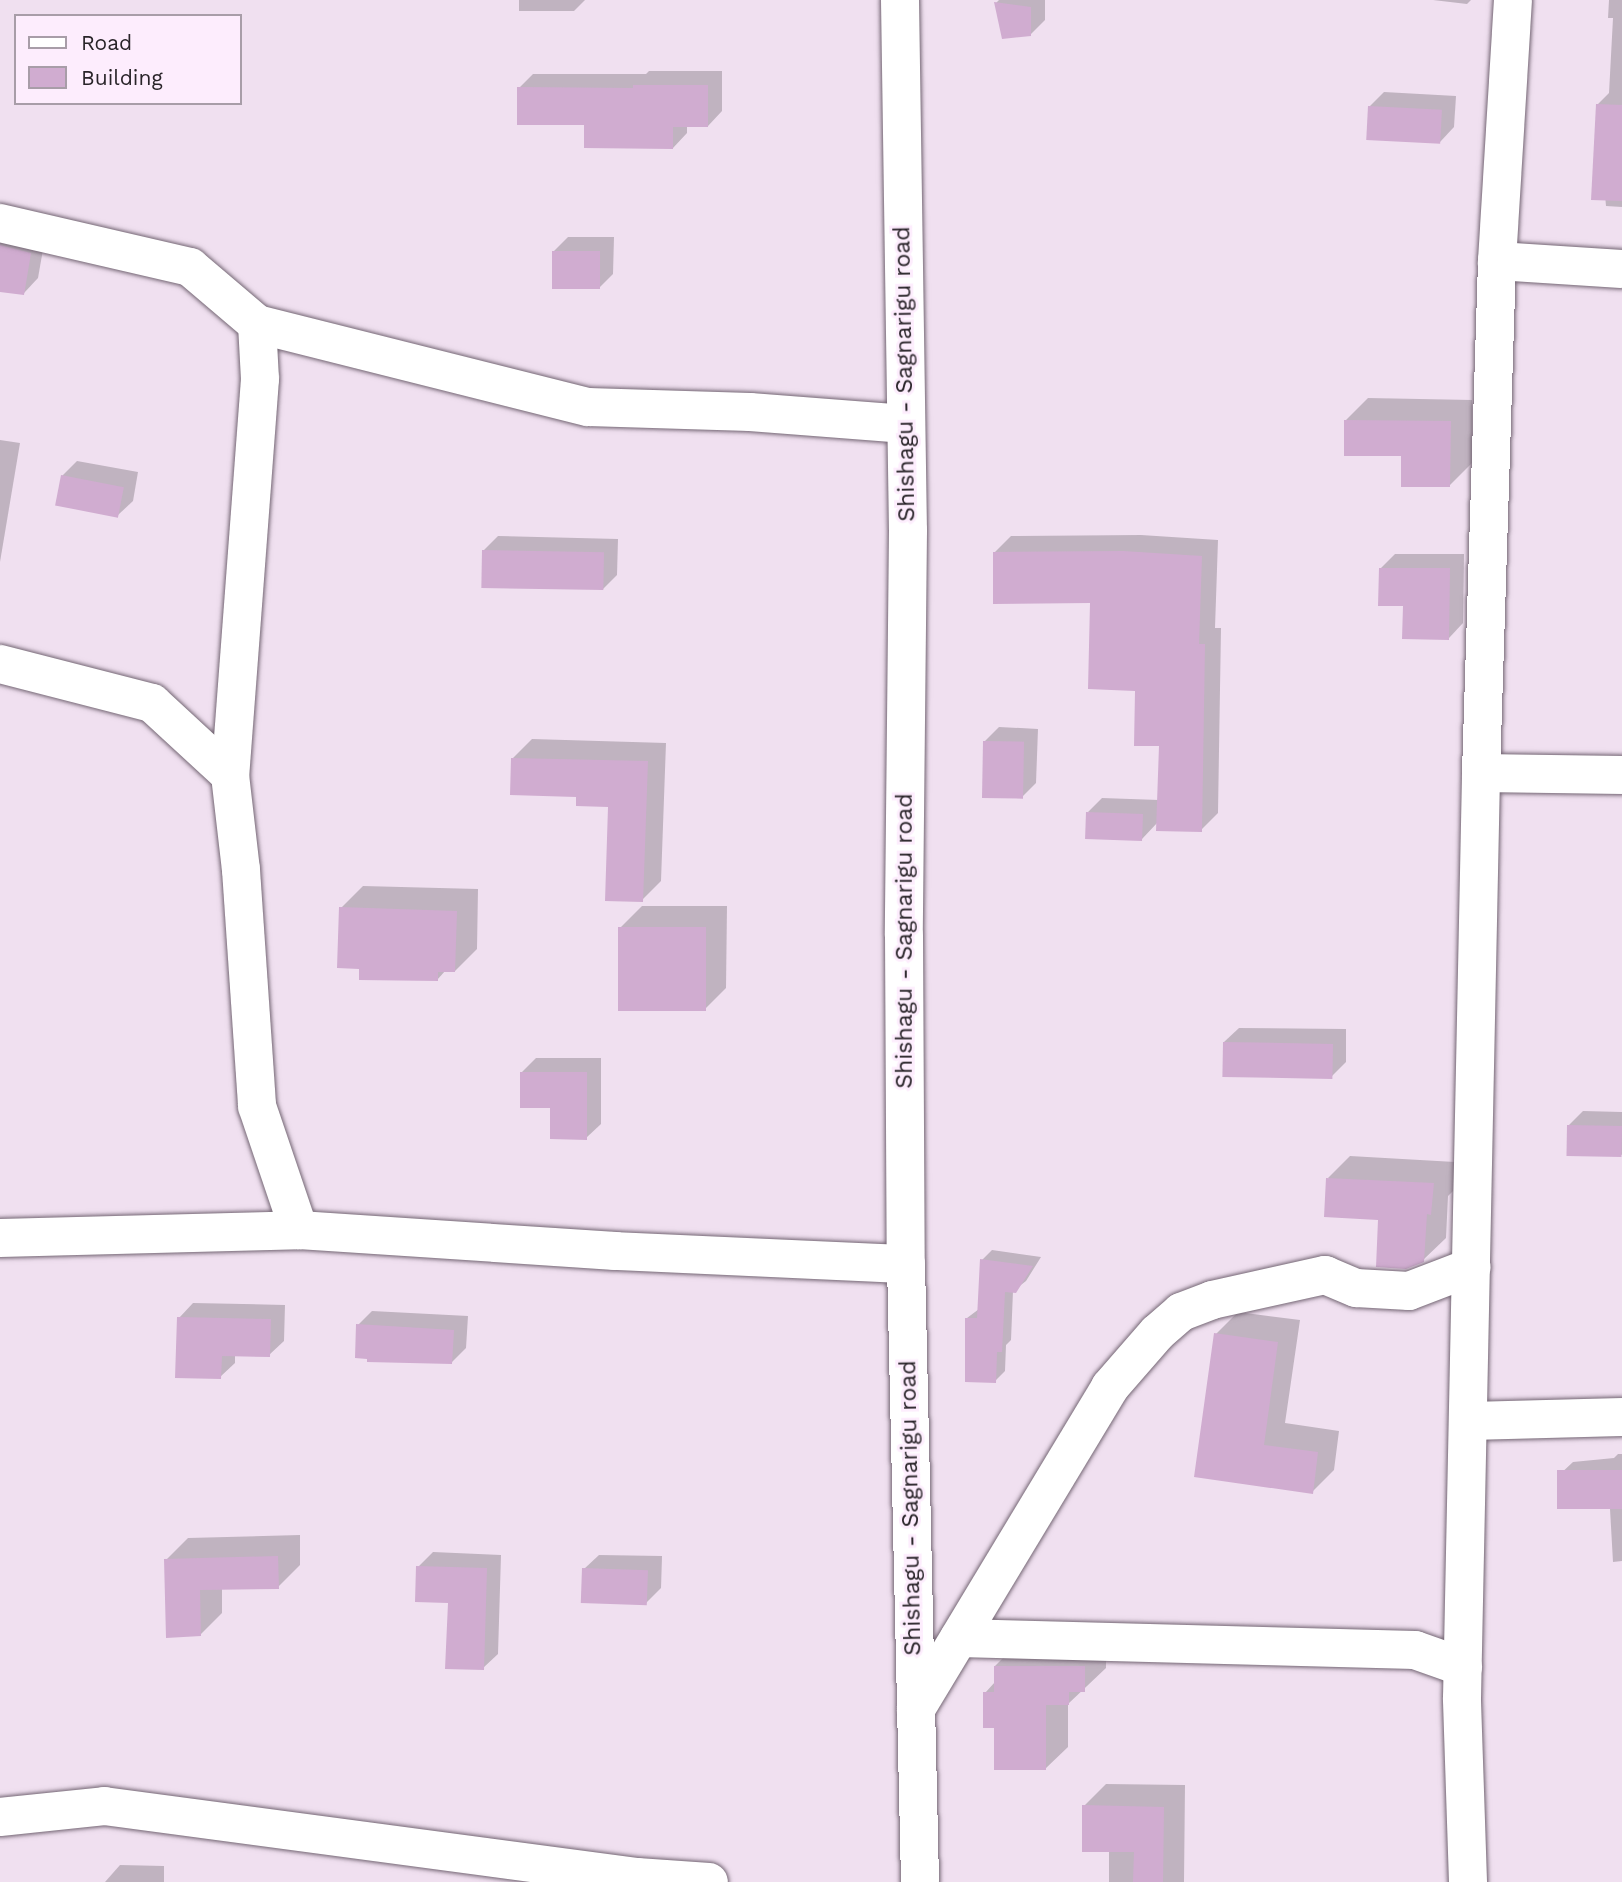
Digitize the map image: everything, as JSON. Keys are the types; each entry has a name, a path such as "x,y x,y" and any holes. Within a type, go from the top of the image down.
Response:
{"street":[{"name":"Shishagu - Sagnarigu road","path":"900,0 906,424 905,1264 920,1882"},
{"path":"1468,1882 1463,1667 1470,1420 1480,773 1497,261 1513,0"},
{"path":"0,223 190,267 257,324 588,407 750,412 906,424"},
{"path":"1497,261 1622,269"},
{"path":"257,324 260,379 230,775 240,870 257,1106 299,1230"},
{"path":"0,664 152,703 230,775"},
{"path":"1480,773 1622,775"},
{"path":"0,1238 299,1230 615,1251 905,1264"},
{"path":"916,1709 1110,1387 1157,1333 1181,1312 1212,1300 1325,1275 1356,1288 1409,1291 1472,1267"},
{"path":"1470,1420 1622,1417"},
{"path":"958,1638 1415,1650 1463,1667"},
{"path":"0,1817 104,1806 637,1877 709,1882"}],"building":[{"path":"994,2 1031,7 1031,36 1002,39"},
{"path":"633,85 708,85 708,127 673,127 673,149 584,148 584,125 517,125 517,87 633,88"},
{"path":"1596,104 1622,105 1622,201 1591,200"},
{"path":"1368,106 1442,110 1440,144 1366,140"},
{"path":"0,245 31,253 24,295 0,292"},
{"path":"552,251 600,251 600,289 552,289"},
{"path":"1344,420 1451,421 1450,487 1401,487 1401,456 1344,456"},
{"path":"61,475 124,487 118,518 55,505"},
{"path":"482,550 604,552 603,590 481,588"},
{"path":"1123,551 1202,556 1199,644 1205,644 1202,832 1156,831 1159,746 1134,746 1135,691 1088,689 1090,603 993,604 993,552"},
{"path":"1379,568 1450,568 1449,640 1402,639 1403,606 1378,606"},
{"path":"983,741 1024,742 1023,799 982,798"},
{"path":"511,758 648,761 643,902 605,901 608,807 576,806 576,797 510,795"},
{"path":"1086,812 1143,814 1142,841 1085,839"},
{"path":"339,907 457,911 455,972 438,972 438,981 359,980 359,969 337,968"},
{"path":"618,927 706,927 706,1011 618,1011"},
{"path":"1223,1042 1333,1044 1332,1079 1222,1077"},
{"path":"520,1072 587,1072 587,1140 550,1139 550,1108 520,1108"},
{"path":"1567,1125 1622,1126 1621,1157 1566,1156"},
{"path":"1326,1178 1434,1183 1431,1215 1427,1214 1424,1262 1406,1269 1376,1267 1378,1220 1324,1217"},
{"path":"980,1259 1033,1266 1016,1293 1005,1292 1002,1352 997,1352 996,1383 965,1382 965,1318 977,1318"},
{"path":"177,1317 271,1319 270,1357 222,1356 221,1379 175,1378"},
{"path":"356,1324 454,1330 452,1364 367,1362 367,1359 355,1358"},
{"path":"1214,1333 1278,1342 1264,1445 1318,1452 1313,1494 1194,1477"},
{"path":"1557,1470 1622,1470 1622,1509 1557,1509"},
{"path":"278,1556 279,1589 200,1590 201,1636 166,1638 164,1559"},
{"path":"416,1566 487,1568 484,1670 445,1669 448,1603 415,1602"},
{"path":"582,1568 648,1570 647,1605 581,1603"},
{"path":"994,1666 1085,1666 1085,1692 1069,1692 1069,1705 1046,1705 1046,1770 994,1770 994,1728 983,1728 983,1692 994,1692"},
{"path":"1082,1805 1164,1807 1163,1882 1133,1882 1134,1852 1082,1852"}]}
